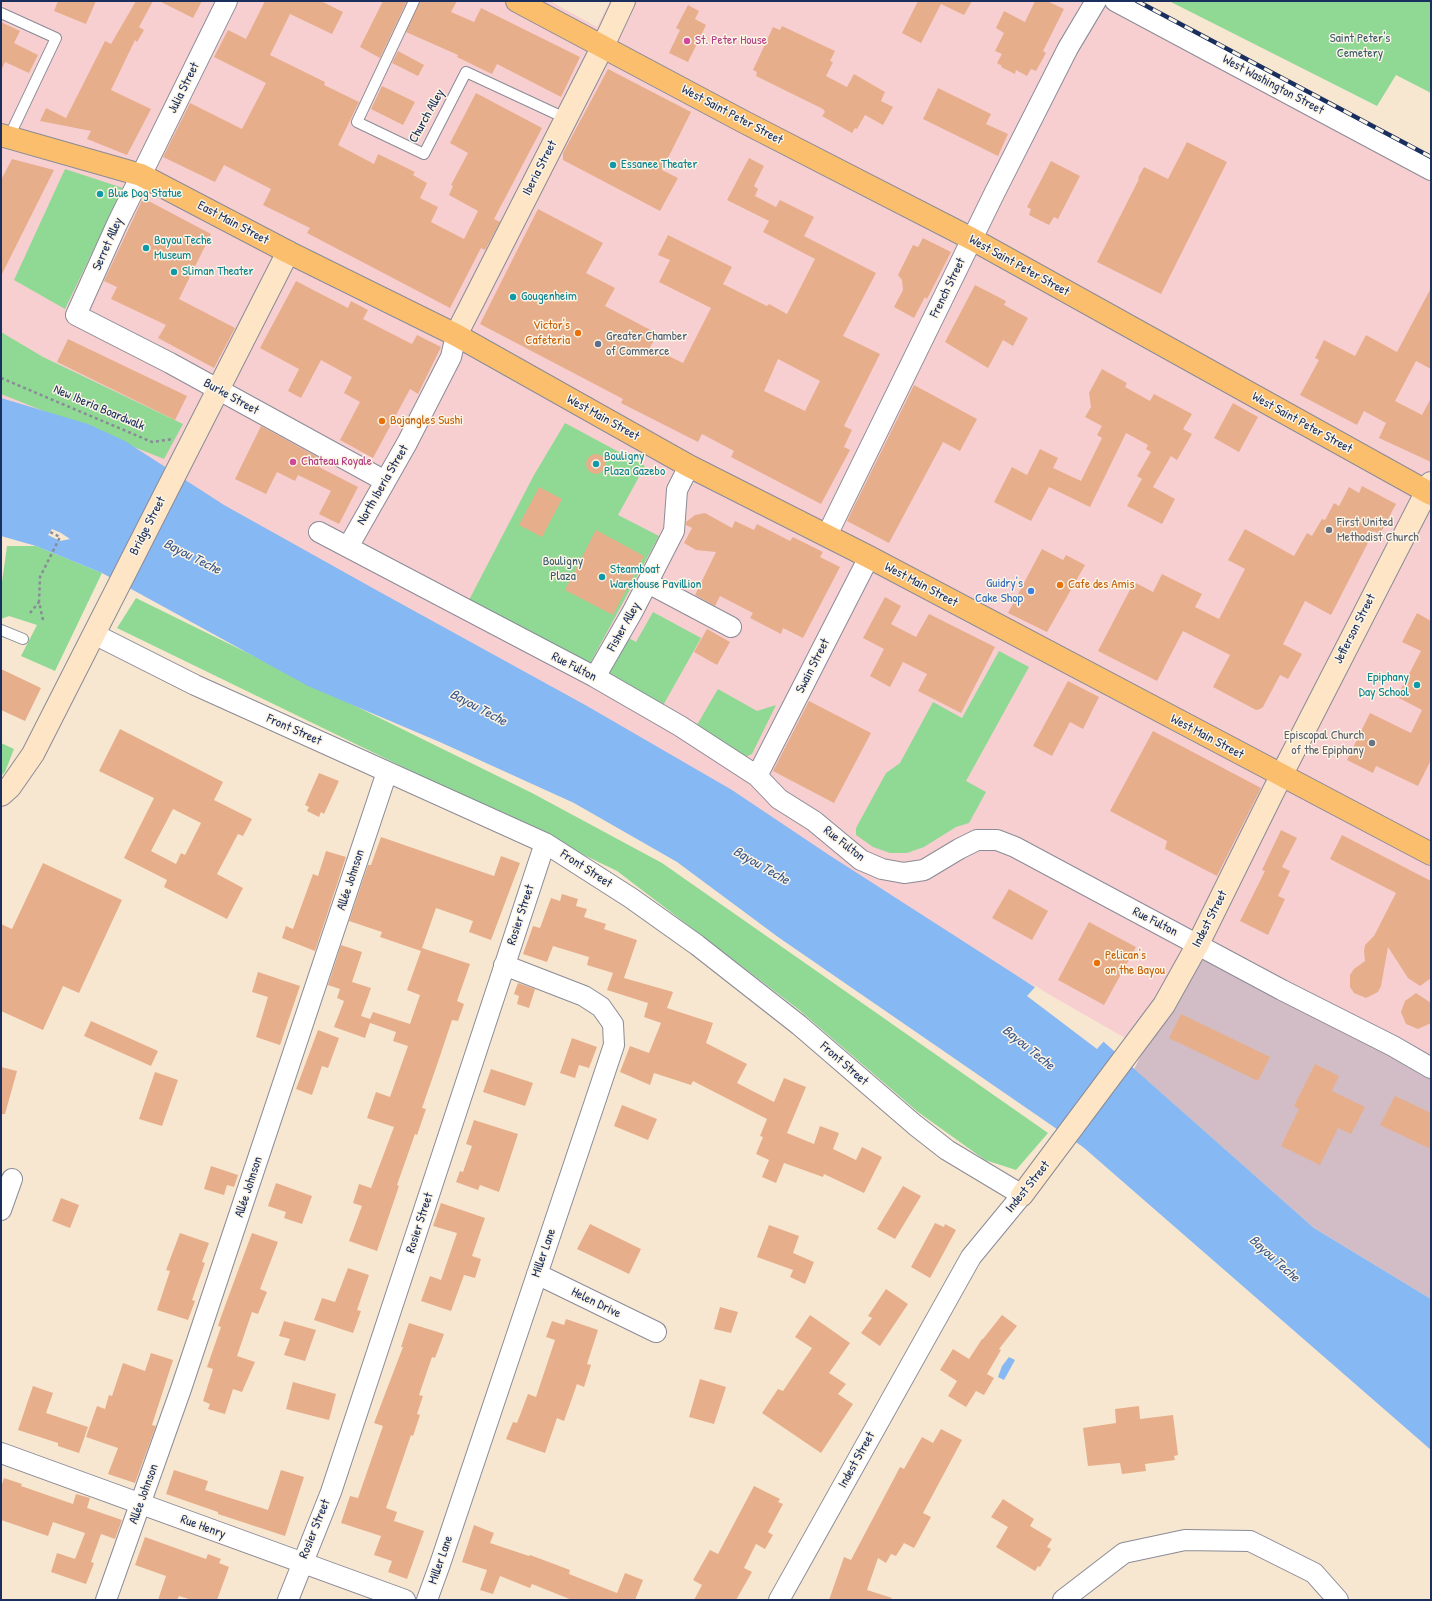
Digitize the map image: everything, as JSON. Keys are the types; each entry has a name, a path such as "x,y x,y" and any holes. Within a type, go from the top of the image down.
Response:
{"main road":[{"name":"West Saint Peter Street","path":"517,1 746,123 972,239 1430,490"},
{"name":"East Main Street","path":"5,136 141,174 288,252 456,335"},
{"name":"West Main Street","path":"456,335 689,466 827,535 1431,854"}],"street":[{"name":"Julia Street","path":"141,174 227,1"},
{"name":"Iberia Street","path":"456,335 565,118 603,46 624,1"},
{"name":"French Street","path":"827,535 972,239 1068,48 1096,1"},
{"name":"West Washington Street","path":"1114,1 1431,170"},
{"name":"Serret Alley","path":"76,315 141,174"},
{"name":"Bridge Street","path":"1,795 10,787 33,754 288,252"},
{"name":"Burke Street","path":"76,315 170,363 385,482"},
{"name":"North Iberia Street","path":"348,547 385,482 451,357 456,335"},
{"name":"Fisher Alley","path":"595,677 648,583 674,531 677,490 689,466"},
{"name":"Jefferson Street","path":"1281,776 1430,490"},
{"name":"Rue Fulton","path":"319,532 595,677 680,726 757,776 779,799 814,821 861,860 882,869 904,873 924,870 977,840 997,840 1016,847 1282,990 1393,1046 1431,1068"},
{"name":"Swain Street","path":"757,776 869,557"},
{"path":"648,583 731,627"},
{"name":"Front Street","path":"94,634 195,685 545,843 631,898 697,945 799,1025 915,1125 947,1150 1022,1196"},
{"name":"Allée Johnson","path":"106,1600 184,1381 387,772"},
{"name":"Indest Street","path":"779,1600 971,1257 1044,1168 1164,1005 1198,944 1281,776"},
{"name":"Rosier Street","path":"288,1600 331,1492 545,843"},
{"name":"Miller Lane","path":"426,1600 440,1564 614,1045 613,1024 601,1007 584,996 504,965"},
{"path":"1,1210 12,1179"},
{"name":"Helen Drive","path":"537,1274 656,1332"},
{"name":"Rue Henry","path":"1,1453 405,1600"},
{"path":"1063,1600 1124,1553 1185,1540 1250,1540 1314,1573 1338,1600"}],"lane":[{"name":"Church Alley","path":"414,1 358,122 424,154 466,72 565,118"},
{"path":"1,13 56,38 5,136"},
{"path":"1,630 22,639"}],"path":[{"name":"New Iberia Boardwalk","path":"1,378 152,442 178,438 189,446"},
{"path":"43,620 39,602 40,577 60,537 50,532"},
{"path":"30,613 39,602"}],"shaded area":[{"path":"1,1 550,1 597,27 610,1 1107,1 1431,167 1431,469 1161,994 1125,1038 99,450 1,431"},
{"path":"1431,494 1431,1067 1198,944"},
{"path":"1198,944 1431,1067 1431,1299 1314,1228 1134,1069"}],"green space":[{"name":"Saint Peter's Cemetery","path":"1169,1 1431,1 1431,93 1396,75 1377,106"},
{"path":"65,169 123,188 65,309 14,280"},
{"path":"1,332 43,357 183,424 164,459 1,394"},
{"name":"Bouligny Plaza","path":"565,423 645,466 618,515 659,536 588,667 468,602 534,475"},
{"path":"7,546 36,546 102,573 55,671 21,656 37,625 9,616 1,619 1,589"},
{"path":"136,598 532,793 662,863 1048,1133 1016,1170 985,1160 918,1112 798,1009 617,871 117,628"},
{"path":"653,612 701,638 661,709 604,678 627,637 636,642"},
{"path":"999,651 1029,667 966,781 986,792 969,823 956,827 924,847 907,853 890,853 873,847 856,835 856,828 886,773 900,763 933,702 962,718"},
{"path":"718,689 757,711 776,705 752,754 743,758 694,730"},
{"path":"1,743 14,749 5,772 1,776"}],"water":[{"name":"Bayou Teche","path":"1,398 88,424 125,441 224,505 587,706 732,790 829,855 1061,1004 1314,1228 1431,1299 1431,1450 1083,1147 778,937 677,862 574,803 442,743 308,686 102,573 36,546 1,536"},
{"path":"1009,1357 1015,1360 1004,1380 998,1377 1002,1366"}],"pier":[{"path":"52,529 70,539 60,541 48,535"},
{"path":"1036,986 1073,1012 1105,1040 1097,1049 1027,996"}],"building":[{"path":"58,1 96,1 86,24 54,11"},
{"path":"136,1 153,1 139,27 144,30 137,42 135,40 111,90 151,109 127,155 87,139 91,131 40,121 46,108 66,118 105,41 111,44"},
{"path":"159,1 202,1 193,18"},
{"path":"265,1 321,1 343,12 332,34 290,14 270,55 325,82 324,85 359,102 338,145 374,164 378,154 415,172 413,175 427,183 420,198 438,207 431,222 464,239 478,211 449,195 453,186 451,185 468,153 450,143 476,93 542,128 494,219 500,222 485,250 481,248 450,308 307,233 310,228 263,205 271,189 224,165 215,182 163,157 190,103 242,129 266,83 214,57 228,30 246,39"},
{"path":"383,1 407,1 380,58 360,47"},
{"path":"420,1 457,1 451,12 474,22 481,8 580,57 561,97 497,64 492,74 457,57 458,55 406,32"},
{"path":"918,1 972,1 964,15 941,4 921,43 902,33"},
{"path":"1035,1 1047,1 1064,9 1043,51 1046,53 1036,71 1031,69 1027,76 1016,70 1015,74 1001,67 1002,66 997,63 1002,54 995,51 1004,33 996,28 1004,11 1025,22"},
{"name":"St. Peter House","path":"688,5 699,11 695,19 706,25 688,62 669,53 680,30 676,28"},
{"path":"1,22 20,31 14,43 38,55 29,73 5,62 1,71"},
{"path":"782,26 835,51 830,61 833,62 826,76 847,87 854,74 885,92 881,101 893,107 883,125 865,115 857,129 855,128 852,133 822,116 825,112 823,109 756,76 757,72 753,70 773,27 780,30"},
{"path":"398,51 424,65 418,76 392,63"},
{"path":"608,69 691,112 662,170 678,178 660,211 563,160 563,153"},
{"path":"382,86 415,102 403,125 371,109"},
{"path":"938,88 991,114 986,124 1008,134 998,156 923,119"},
{"path":"1187,142 1227,162 1161,294 1097,262 1144,167 1168,179"},
{"path":"749,158 764,166 754,186 758,189 755,196 776,207 780,200 814,217 804,236 876,273 843,336 880,354 844,426 852,430 844,447 850,450 821,504 731,457 734,451 702,434 698,442 621,403 623,399 480,324 538,209 603,243 586,273 615,288 605,306 658,334 650,347 683,363 711,308 659,282 670,260 658,255 668,235 732,267 723,284 767,306 769,304 787,314 815,259 763,232 769,221 727,200","holes":["778,359 820,381 805,411 764,391"]},
{"path":"12,159 54,170 1,276 1,180"},
{"path":"1051,161 1080,176 1058,219 1054,217 1049,225 1029,215 1031,209 1027,207"},
{"path":"143,198 211,234 179,299 235,328 214,368 158,338 166,325 111,299 117,287 104,281"},
{"path":"923,238 951,252 927,299 925,297 914,318 894,307 903,290 902,280 898,275 913,245 918,247"},
{"path":"296,281 348,308 351,301 368,310 363,319 412,344 417,335 441,347 418,394 410,389 373,458 340,440 360,402 344,393 352,377 321,360 301,398 288,391 299,369 260,348"},
{"path":"975,285 1006,301 1004,305 1028,318 1013,346 1003,340 988,368 945,342"},
{"path":"1431,288 1431,369 1416,361 1395,401 1422,415 1431,398 1431,462 1379,438 1386,423 1364,411 1357,425 1300,395 1319,360 1315,358 1324,340 1355,356 1366,335 1397,352"},
{"path":"68,339 187,396 175,420 57,362"},
{"path":"1102,369 1127,383 1125,387 1150,401 1154,394 1192,414 1183,429 1192,434 1177,460 1171,456 1153,487 1175,499 1162,524 1127,506 1142,479 1137,476 1151,452 1146,449 1148,445 1126,433 1090,507 1049,487 1031,521 994,502 1012,467 1027,475 1040,449 1058,458 1053,468 1081,481 1102,438 1097,435 1102,426 1085,417 1091,407 1089,393"},
{"path":"914,385 977,419 960,451 943,442 889,543 847,521"},
{"path":"1233,403 1258,417 1239,452 1214,438"},
{"path":"261,426 323,460 319,467 358,487 339,524 319,514 331,491 298,475 295,481 277,472 266,494 235,479"},
{"name":"Bouligny Plaza Gazebo","path":"596,454 603,457 606,464 603,471 596,474 589,471 586,464 589,457"},
{"path":"1362,486 1396,504 1380,534 1374,531 1331,615 1305,601 1283,644 1302,654 1288,679 1280,675 1263,707 1260,709 1256,710 1213,687 1230,655 1183,631 1157,681 1098,651 1134,582 1153,592 1162,574 1202,594 1195,607 1219,619 1245,569 1228,560 1245,529 1294,556 1307,533 1312,536 1322,519 1325,520 1334,503 1339,506 1349,487 1359,493"},
{"path":"539,487 562,499 542,537 519,525"},
{"path":"705,513 732,528 735,521 754,530 757,524 790,541 793,537 823,552 820,557 840,567 803,638 783,628 781,634 750,618 753,613 720,596 715,606 695,595 716,552 696,550 684,543 692,528 686,525 686,522 695,515"},
{"name":"Steamboat Warehouse Pavillion","path":"596,530 644,556 613,615 565,590"},
{"path":"1042,549 1063,560 1066,555 1085,565 1047,632 1008,613"},
{"path":"885,597 901,606 891,624 916,637 929,614 995,647 961,713 918,691 927,674 903,662 890,687 870,676 884,649 863,638"},
{"path":"1417,613 1431,621 1431,760 1418,786 1376,766 1373,773 1347,760 1370,713 1411,733 1422,710 1397,697 1421,651 1402,642"},
{"path":"707,629 730,642 717,665 694,652"},
{"path":"1,669 41,688 25,721 1,710"},
{"path":"1068,681 1099,697 1083,729 1070,722 1052,756 1033,746"},
{"path":"809,701 871,733 834,803 773,771"},
{"path":"120,729 223,782 214,800 252,819 243,836 238,834 217,874 243,888 227,919 164,887 167,880 124,858 154,798 99,771","holes":["173,809 201,823 185,855 181,853 176,864 151,851"]},
{"path":"1153,731 1261,788 1217,876 1165,849 1167,841 1110,811"},
{"path":"319,773 339,781 324,814 321,812 319,817 307,811 309,807 305,805"},
{"path":"1281,830 1297,838 1282,867 1290,871 1278,896 1285,899 1268,935 1240,921 1265,871 1262,870"},
{"path":"1342,835 1431,881 1431,978 1420,986 1408,978 1388,947 1381,986 1378,992 1366,998 1354,993 1350,987 1350,975 1354,969 1365,961 1365,945 1374,936 1396,893 1330,859"},
{"path":"381,837 494,876 501,856 520,863 491,940 469,932 473,921 436,908 422,948 470,964 457,1001 464,1004 458,1021 452,1020 422,1108 426,1109 417,1135 415,1134 397,1185 399,1186 377,1251 349,1241 362,1206 353,1203 359,1184 371,1188 394,1127 367,1118 376,1092 390,1097 408,1046 393,1041 396,1032 370,1023 365,1038 334,1027 344,1001 337,998 340,989 328,985 341,945 362,952 352,982 371,988 361,1016 370,1019 373,1012 410,1024 420,995 407,990 421,951 380,937 382,932 349,921 368,865 371,865"},
{"path":"326,851 346,857 315,951 282,938 286,926 293,929 313,874 318,876"},
{"path":"43,863 122,900 79,993 63,986 43,1030 1,1011 1,924 12,929"},
{"path":"1009,889 1048,911 1032,940 992,918"},
{"path":"562,894 578,899 576,906 587,909 584,917 606,924 604,929 637,940 624,978 673,992 667,1008 713,1023 706,1043 747,1064 737,1083 774,1102 784,1078 806,1087 787,1133 814,1144 820,1126 839,1133 833,1149 856,1160 862,1147 882,1157 864,1193 824,1174 823,1177 784,1163 776,1183 762,1177 769,1160 756,1154 763,1137 760,1136 767,1119 693,1081 691,1085 654,1073 650,1085 620,1072 630,1046 649,1053 661,1023 644,1017 648,1003 607,990 613,973 587,965 589,957 553,946 547,962 523,954 533,926 540,928 551,898 560,901"},
{"name":"Pelican's on the Bayou","path":"1089,922 1136,947 1104,1005 1058,980"},
{"path":"258,972 300,986 280,1045 256,1037 268,997 252,992"},
{"path":"518,983 535,989 529,1008 517,1004 519,996 514,994"},
{"path":"1416,993 1431,1003 1431,1023 1418,1029 1406,1024 1401,1012 1405,1001"},
{"path":"1181,1014 1270,1057 1258,1081 1169,1038"},
{"path":"91,1021 158,1051 151,1066 84,1036"},
{"path":"318,1030 339,1038 328,1068 322,1066 312,1095 296,1089"},
{"path":"572,1038 597,1047 589,1068 579,1065 575,1078 560,1073"},
{"path":"1315,1064 1339,1076 1332,1091 1365,1107 1351,1134 1338,1128 1320,1165 1281,1146 1299,1109 1294,1106"},
{"path":"1,1067 17,1071 5,1114 1,1114"},
{"path":"491,1069 533,1083 525,1106 483,1092"},
{"path":"155,1072 178,1080 162,1126 139,1119"},
{"path":"1395,1096 1431,1113 1431,1149 1380,1125"},
{"path":"622,1105 657,1119 648,1140 614,1126"},
{"path":"474,1120 518,1134 499,1192 480,1185 478,1190 456,1182 460,1171 463,1172 472,1146 466,1144"},
{"path":"211,1166 238,1175 234,1187 227,1185 224,1195 204,1189"},
{"path":"276,1183 312,1196 302,1224 284,1218 286,1212 268,1206"},
{"path":"903,1186 921,1196 895,1239 877,1229"},
{"path":"61,1198 79,1205 70,1228 52,1221"},
{"path":"441,1203 485,1218 472,1256 481,1259 475,1278 464,1275 451,1311 421,1301 430,1276 441,1280 457,1233 433,1226"},
{"path":"935,1223 944,1227 945,1224 956,1230 930,1278 911,1267"},
{"path":"590,1224 641,1249 629,1274 577,1249"},
{"path":"769,1225 799,1236 793,1253 814,1262 805,1284 790,1277 793,1270 757,1257"},
{"path":"180,1233 209,1243 202,1262 205,1263 192,1300 195,1301 188,1320 157,1310 170,1271 166,1270"},
{"path":"252,1233 278,1242 260,1289 267,1292 258,1314 252,1312 237,1356 255,1362 242,1392 233,1389 225,1414 208,1409 210,1404 203,1401 213,1369 207,1367 221,1327 218,1326 222,1314"},
{"path":"348,1268 369,1275 357,1310 361,1311 353,1333 314,1320 322,1298 335,1302"},
{"path":"886,1289 908,1304 880,1346 861,1333 872,1318 868,1316"},
{"path":"720,1307 738,1312 731,1333 714,1329"},
{"path":"810,1315 850,1343 829,1373 846,1384 838,1394 853,1404 821,1453 762,1413 778,1389 783,1391 812,1348 795,1337"},
{"path":"1002,1315 1017,1326 999,1349 1001,1350 987,1374 994,1378 984,1395 976,1391 966,1407 948,1396 957,1381 940,1370 953,1349 969,1359 982,1339"},
{"path":"566,1319 598,1330 587,1364 591,1365 584,1387 577,1384 564,1421 557,1418 545,1453 506,1439 513,1422 517,1423 528,1394 536,1397 555,1340 546,1337 552,1321 564,1325"},
{"path":"284,1321 316,1330 305,1361 284,1355 290,1339 279,1336"},
{"path":"409,1323 444,1334 435,1358 432,1357 419,1395 423,1396 417,1414 420,1415 413,1436 411,1435 386,1508 397,1512 394,1521 424,1531 407,1579 388,1572 392,1561 374,1555 381,1536 341,1523 350,1496 358,1498 383,1426 374,1423 403,1347 401,1347"},
{"path":"151,1353 173,1360 152,1425 156,1426 135,1483 108,1474 118,1448 86,1437 97,1406 105,1409 109,1395 112,1396 123,1363 145,1371"},
{"path":"700,1379 726,1387 714,1424 689,1417"},
{"path":"293,1382 336,1394 329,1420 286,1409"},
{"path":"33,1386 53,1393 46,1413 88,1427 79,1453 58,1446 58,1443 18,1430"},
{"path":"1139,1406 1140,1419 1173,1415 1178,1455 1174,1456 1175,1460 1145,1464 1146,1471 1122,1474 1120,1463 1088,1466 1083,1428 1116,1423 1115,1409"},
{"path":"941,1429 962,1440 923,1513 931,1517 914,1548 904,1543 896,1556 891,1554 886,1563 878,1558 867,1590 892,1598 891,1600 829,1600 844,1557 851,1560 900,1467 904,1469 922,1437 933,1443"},
{"path":"174,1470 208,1481 205,1490 268,1510 281,1470 304,1477 285,1536 218,1514 218,1512 166,1494"},
{"path":"4,1478 22,1484 21,1486 73,1504 76,1494 90,1498 87,1508 122,1520 115,1539 101,1534 91,1562 94,1563 86,1584 51,1572 57,1553 75,1559 85,1533 53,1522 48,1536 1,1520 1,1487"},
{"path":"754,1486 780,1499 778,1502 783,1504 768,1532 773,1535 765,1549 756,1544 744,1568 752,1572 736,1600 694,1600 702,1585 693,1580 710,1550 718,1554"},
{"path":"1003,1499 1034,1519 1030,1526 1052,1539 1047,1547 1051,1549 1040,1567 1038,1566 1035,1571 996,1547 1008,1527 991,1517"},
{"path":"474,1525 494,1533 490,1543 529,1556 530,1555 570,1570 569,1574 617,1593 625,1573 643,1580 635,1600 572,1600 532,1584 530,1588 500,1576 493,1594 480,1590 487,1570 462,1562"},
{"path":"145,1537 206,1559 208,1554 221,1559 219,1563 229,1567 217,1600 192,1600 179,1596 177,1600 158,1600 166,1576 135,1565"}],"railway":[{"path":"1137,1 1431,157"}],"place":[{"name":"St. Peter House","path":"687,41"},
{"name":"Essanee Theater","path":"613,165"},
{"name":"Blue Dog Statue","path":"100,194"},
{"name":"Bayou Teche Museum","path":"146,248"},
{"name":"Sliman Theater","path":"174,272"},
{"name":"Gougenheim","path":"513,297"},
{"name":"Victor's Cafeteria","path":"578,333"},
{"name":"Greater Chamber of Commerce","path":"598,344"},
{"name":"Bojangles Sushi","path":"382,421"},
{"name":"Chateau Royale","path":"293,462"},
{"name":"Bouligny Plaza Gazebo","path":"596,464"},
{"name":"First United Methodist Church","path":"1329,530"},
{"name":"Steamboat Warehouse Pavillion","path":"602,577"},
{"name":"Cafe des Amis","path":"1060,585"},
{"name":"Guidry's Cake Shop","path":"1031,591"},
{"name":"Epiphany Day School","path":"1417,685"},
{"name":"Episcopal Church of the Epiphany","path":"1372,743"},
{"name":"Pelican's on the Bayou","path":"1097,963"}]}
